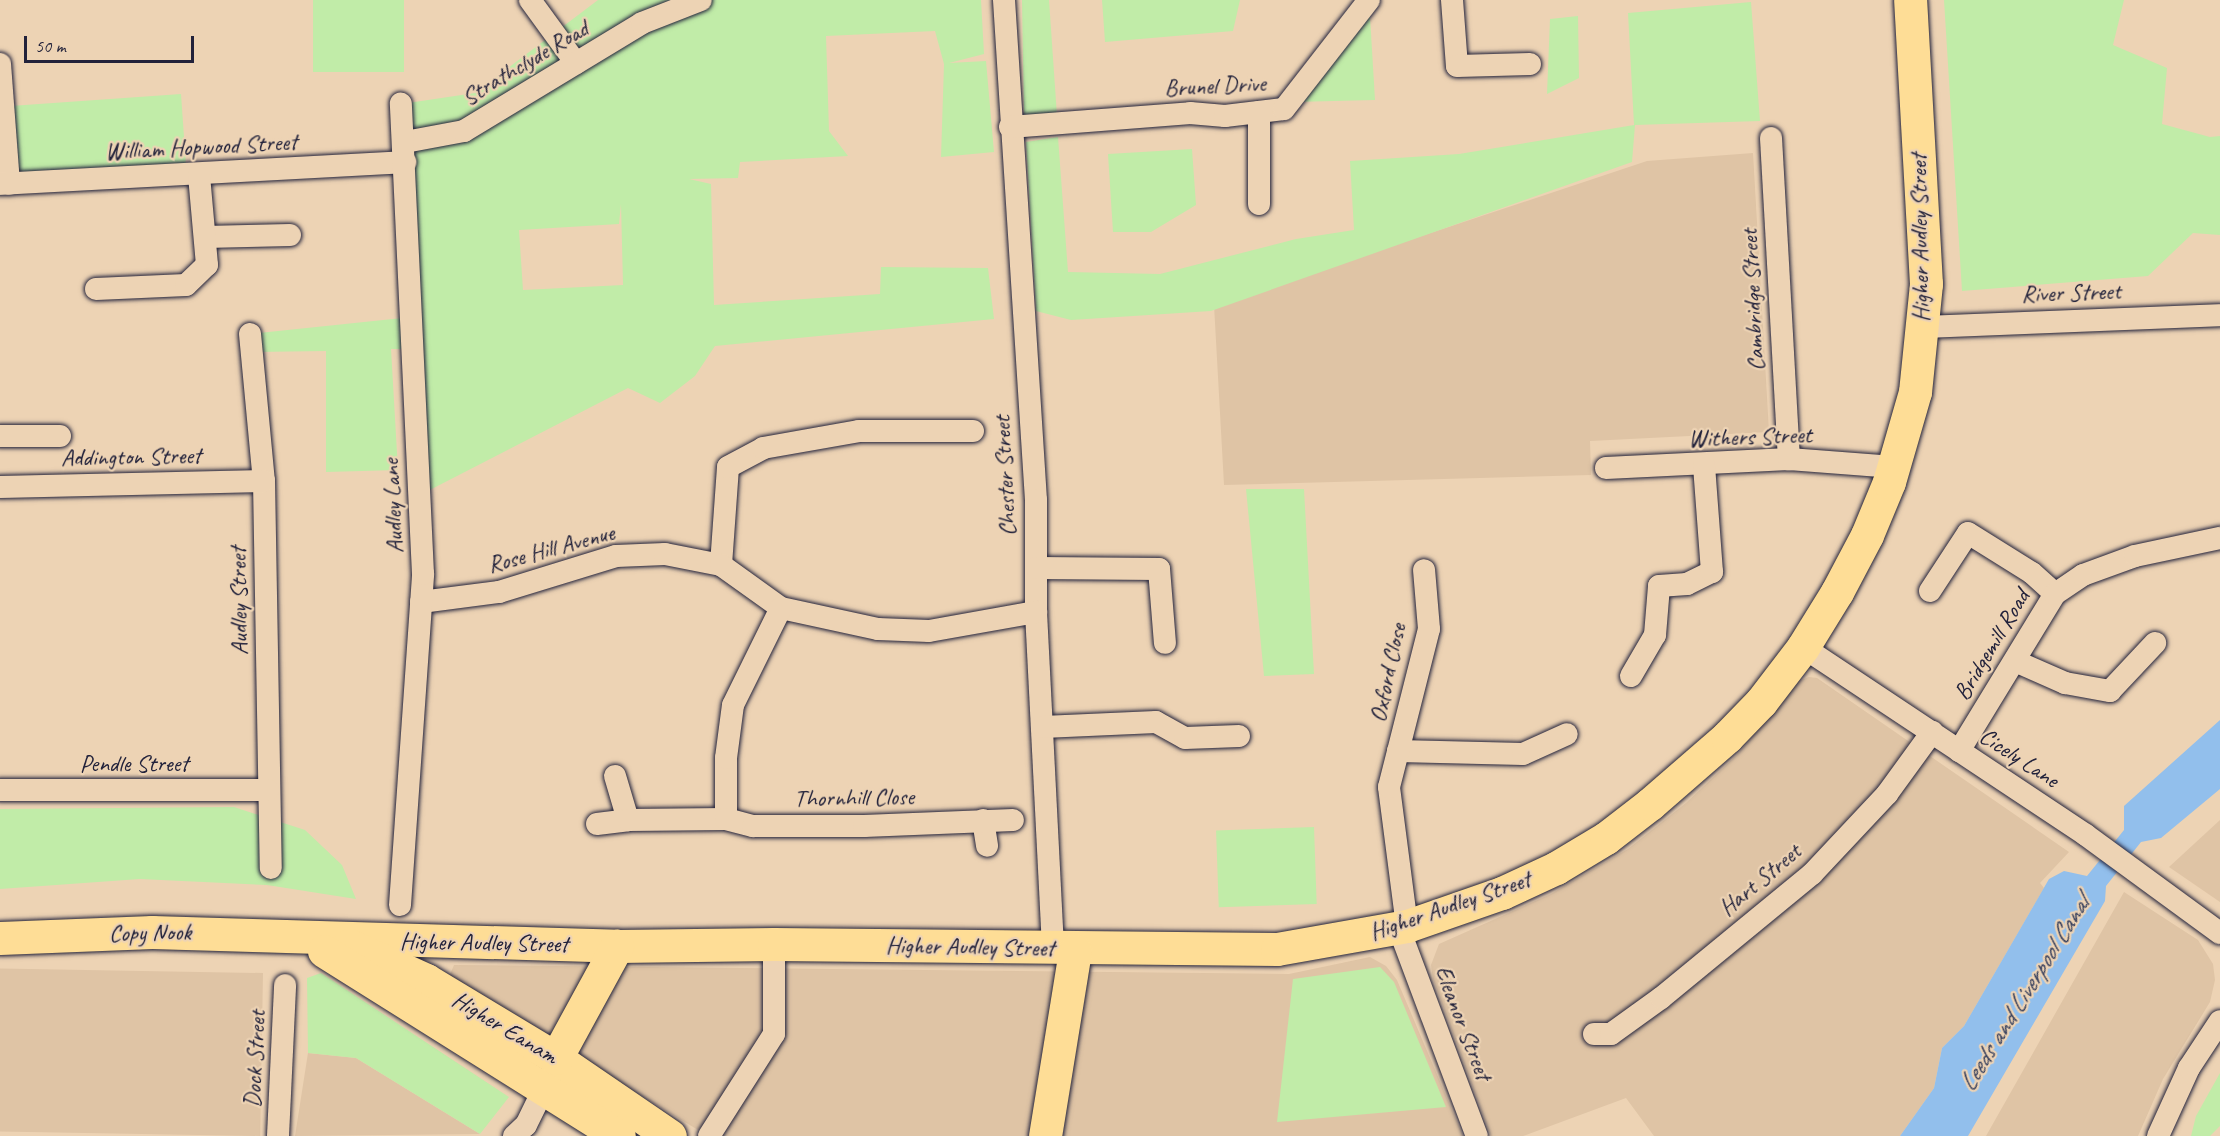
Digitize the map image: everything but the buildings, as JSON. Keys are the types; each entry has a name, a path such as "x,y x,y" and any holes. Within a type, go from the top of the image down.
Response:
{"highway":[{"name":"Higher Audley Street","path":"316,936 433,943 617,946 774,944 1064,949 1277,949 1403,927 1502,893 1606,838 1727,737 1803,646 1853,564 1894,467 1914,392 1926,284 1910,0"},
{"name":"Copy Nook","path":"0,938 152,932 316,936"},
{"name":"Higher Eanam","path":"316,936 426,980 556,1058 670,1136"},
{"name":"Higher Eanam","path":"316,936 544,1091 619,1136"},
{"path":"556,1058 617,946"},
{"path":"1045,1136 1064,949"}],"street":[{"path":"530,0 576,63"},
{"name":"Strathclyde Road","path":"405,152 464,131 642,23 701,0"},
{"name":"Chester Street","path":"1004,0 1010,127 1024,298 1037,568 1035,612 1043,727 1064,949"},
{"name":"Brunel Drive","path":"1010,127 1191,113 1225,116 1284,109 1293,102 1369,0"},
{"path":"1452,0 1457,66 1530,64"},
{"path":"0,64 4,184"},
{"name":"Audley Lane","path":"400,905 423,574 401,104"},
{"path":"1259,112 1259,204"},
{"name":"Cambridge Street","path":"1771,138 1790,459"},
{"name":"William Hopwood Street","path":"4,184 199,175 405,152"},
{"path":"96,289 186,285 207,265 199,175"},
{"path":"205,237 290,235"},
{"name":"River Street","path":"1923,327 2220,315"},
{"name":"Audley Street","path":"250,334 264,481 271,868"},
{"path":"722,565 728,467 763,448 859,431 973,431"},
{"path":"0,436 60,436"},
{"name":"Withers Street","path":"1606,468 1790,459 1894,467"},
{"path":"1631,676 1655,635 1659,586 1687,584 1712,572 1704,465"},
{"name":"Addington Street","path":"0,487 264,481"},
{"path":"1930,591 1968,533 2032,573 2055,594"},
{"name":"Bridgemill Road","path":"1959,751 2055,594 2083,575 2135,556 2220,538"},
{"name":"Rose Hill Avenue","path":"421,602 499,592 616,555 665,554 722,565 781,608 878,630 929,630 1035,612"},
{"path":"1037,568 1159,569 1165,643"},
{"name":"Oxford Close","path":"1403,927 1389,787 1429,629 1424,570"},
{"path":"726,819 726,758 733,705 781,608"},
{"path":"2015,661 2066,683 2110,691 2155,643"},
{"name":"Cicely Lane","path":"1803,646 2086,835 2220,933"},
{"path":"1043,727 1156,722 1185,738 1239,736"},
{"name":"Hart Street","path":"1594,1034 1611,1034 1652,1004 1812,874 1887,794 1932,732"},
{"name":"Oxford Close","path":"1398,751 1523,754 1568,734"},
{"path":"615,776 628,820"},
{"name":"Pendle Street","path":"0,790 268,790"},
{"name":"Thornhill Close","path":"597,824 628,820 726,819 753,826 1013,820"},
{"path":"983,820 987,846"},
{"name":"Eleanor Street","path":"1403,927 1477,1136"},
{"path":"709,1136 774,1034 774,944"},
{"name":"Dock Street","path":"278,1136 285,985"},
{"path":"2158,1136 2189,1068 2220,1021"},
{"path":"514,1136 526,1125 544,1091 556,1058"}],"shaded area":[{"path":"1753,153 1769,432 1590,441 1591,475 1224,485 1214,305 1647,161"},
{"path":"1809,677 1817,678 2069,852 2040,883 2044,888 1964,1026 1942,1048 1934,1088 1900,1136 1654,1136 1626,1098 1523,1136 1491,1136 1433,979 1431,965 1439,944 1551,894 1628,849 1686,803 1739,753 1794,683"},
{"path":"2220,820 2220,902 2169,867"},
{"path":"2124,892 2198,940 2213,964 2215,980 2210,1002 2163,1079 2138,1136 1986,1136"},
{"path":"1370,957 1386,966 1397,980 1463,1136 708,1136 448,979 454,965 1289,974"},
{"path":"0,968 263,973 260,1136 0,1131"},
{"path":"308,1053 356,1058 480,1134 295,1136"}],"green space":[{"path":"313,0 404,0 404,72 313,72"},
{"path":"598,0 981,0 984,54 949,63 986,61 994,152 941,157 944,64 935,31 826,36 829,131 848,156 740,162 738,178 689,179 711,184 714,305 880,294 881,267 988,268 994,319 715,346 695,376 660,403 628,388 420,495 414,349 391,349 398,470 326,472 326,351 252,352 250,334 412,317 401,104 475,93","holes":["621,204 623,285 523,290 519,230 619,224"]},
{"path":"1022,0 1049,0 1057,116 1024,117"},
{"path":"1102,0 1240,0 1233,31 1105,42"},
{"path":"1369,0 1375,100 1293,102"},
{"path":"1944,0 2124,0 2113,45 2167,68 2162,124 2210,137 2220,136 2220,235 2193,233 2148,276 1962,291"},
{"path":"1751,2 1760,121 1635,125 1632,162 1211,311 1071,320 1036,311 1026,142 1058,137 1068,272 1160,274 1296,239 1354,230 1350,161 1459,154 1634,125 1628,13"},
{"path":"1578,16 1579,78 1547,94 1550,19"},
{"path":"181,94 187,175 9,187 3,106"},
{"path":"1192,149 1196,205 1151,232 1113,232 1108,154"},
{"path":"1246,489 1304,489 1314,674 1264,676"},
{"path":"234,807 305,830 342,865 356,899 267,885 140,879 0,889 0,809"},
{"path":"1314,827 1317,904 1219,907 1216,830"},
{"path":"1380,967 1394,982 1446,1107 1277,1122 1293,979"},
{"path":"321,973 509,1097 480,1134 356,1058 308,1053 307,978"},
{"path":"2220,1073 2220,1126 2210,1136 2191,1136 2196,1116"}],"water":[{"name":"Leeds and Liverpool Canal","path":"2220,720 2220,789 2161,838 2141,842 2106,886 2105,901 1968,1136 1900,1136 1934,1088 1942,1048 1964,1026 2049,879 2064,871 2087,876 2124,830 2124,806"}]}
